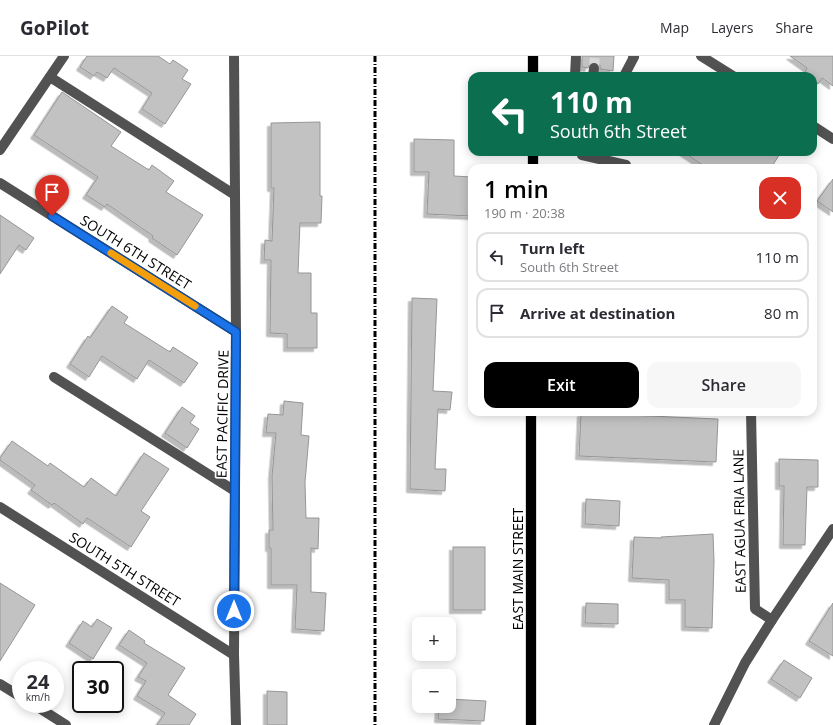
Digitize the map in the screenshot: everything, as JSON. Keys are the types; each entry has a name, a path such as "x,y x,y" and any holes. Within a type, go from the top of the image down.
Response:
{"main road":[{"path":"533,56 533,72"},
{"name":"EAST MAIN STREET","path":"531,416 531,725"}],"street":[{"path":"0,150 64,56"},
{"name":"EAST PACIFIC DRIVE","path":"234,56 236,332 234,656 236,725"},
{"path":"575,72 576,56"},
{"path":"626,72 634,57 633,56"},
{"path":"701,56 727,72"},
{"path":"50,77 235,195"},
{"path":"817,129 833,139"},
{"path":"586,156 622,164"},
{"name":"SOUTH 6TH STREET","path":"0,183 236,332"},
{"path":"54,377 235,491"},
{"name":"EAST AGUA FRIA LANE","path":"751,416 755,609 772,620"},
{"name":"SOUTH 5TH STREET","path":"0,507 234,656"},
{"path":"714,725 745,664 772,620 833,529"},
{"path":"0,684 12,691"},
{"path":"47,713 66,725"}],"building":[{"path":"87,56 158,56 170,64 173,60 188,70 182,79 191,84 165,124 142,109 152,93 114,68 107,78 97,72 94,76 80,67"},
{"path":"582,56 614,56 613,71 600,69 600,65 595,62 591,62 588,68 582,67"},
{"path":"790,56 833,56 833,86 822,78 818,84 817,72 805,72 807,68"},
{"path":"62,92 121,132 111,146 149,170 152,165 174,181 166,192 203,215 177,255 152,238 153,236 107,204 105,207 86,195 98,177 34,135"},
{"path":"320,122 320,196 322,196 321,223 300,223 298,273 311,273 311,313 317,313 317,348 287,348 287,334 270,333 271,260 264,260 265,240 272,241 274,188 271,188 271,123"},
{"path":"414,139 454,140 454,176 468,177 468,216 427,214 429,172 414,172"},
{"path":"689,156 778,156 774,164 701,164"},
{"path":"833,179 833,212 817,201"},
{"path":"0,215 34,238 26,250 19,245 0,274"},
{"path":"412,298 437,299 433,391 452,392 450,410 438,409 435,469 446,469 445,491 410,489"},
{"path":"112,306 128,317 124,323 170,352 173,347 198,363 184,383 149,360 137,379 102,356 89,377 70,364 88,336 90,338"},
{"path":"284,401 303,403 301,435 309,436 305,482 306,518 319,518 318,549 311,548 311,592 326,593 324,631 295,629 297,585 271,585 271,548 269,548 269,530 273,530 272,476 276,433 266,433 268,414 283,415"},
{"path":"182,407 195,416 190,423 199,429 187,448 165,433"},
{"path":"581,416 650,416 718,419 716,462 579,456"},
{"path":"12,441 48,466 50,463 84,487 91,478 116,496 144,453 169,469 141,511 150,517 131,547 87,518 83,524 54,503 52,505 31,490 35,485 0,460"},
{"path":"779,459 818,460 818,487 807,487 805,545 783,545 784,486 779,486"},
{"path":"586,499 620,501 619,526 585,524"},
{"path":"713,534 714,561 712,628 685,627 685,600 669,600 669,580 632,578 634,537 661,538"},
{"path":"453,547 485,547 485,610 453,610"},
{"path":"0,583 35,605 0,661"},
{"path":"586,603 618,604 618,624 585,623"},
{"path":"833,603 833,656 809,641"},
{"path":"97,619 112,628 93,659 69,643 83,621 92,627"},
{"path":"129,630 145,641 144,643 185,668 168,695 196,714 189,725 157,725 165,713 137,696 146,681 138,677 147,663 119,645"},
{"path":"784,660 812,678 800,698 771,679"},
{"path":"267,691 287,692 287,725 267,725"},
{"path":"456,699 486,701 484,721 438,719 438,713 456,713"}],"tunnel":[{"path":"594,68 595,56"}],"railway":[{"path":"375,56 375,725"}],"slow traffic":[{"path":"111,253 195,306"}],"route":[{"path":"52,216 236,332 234,611"}]}
